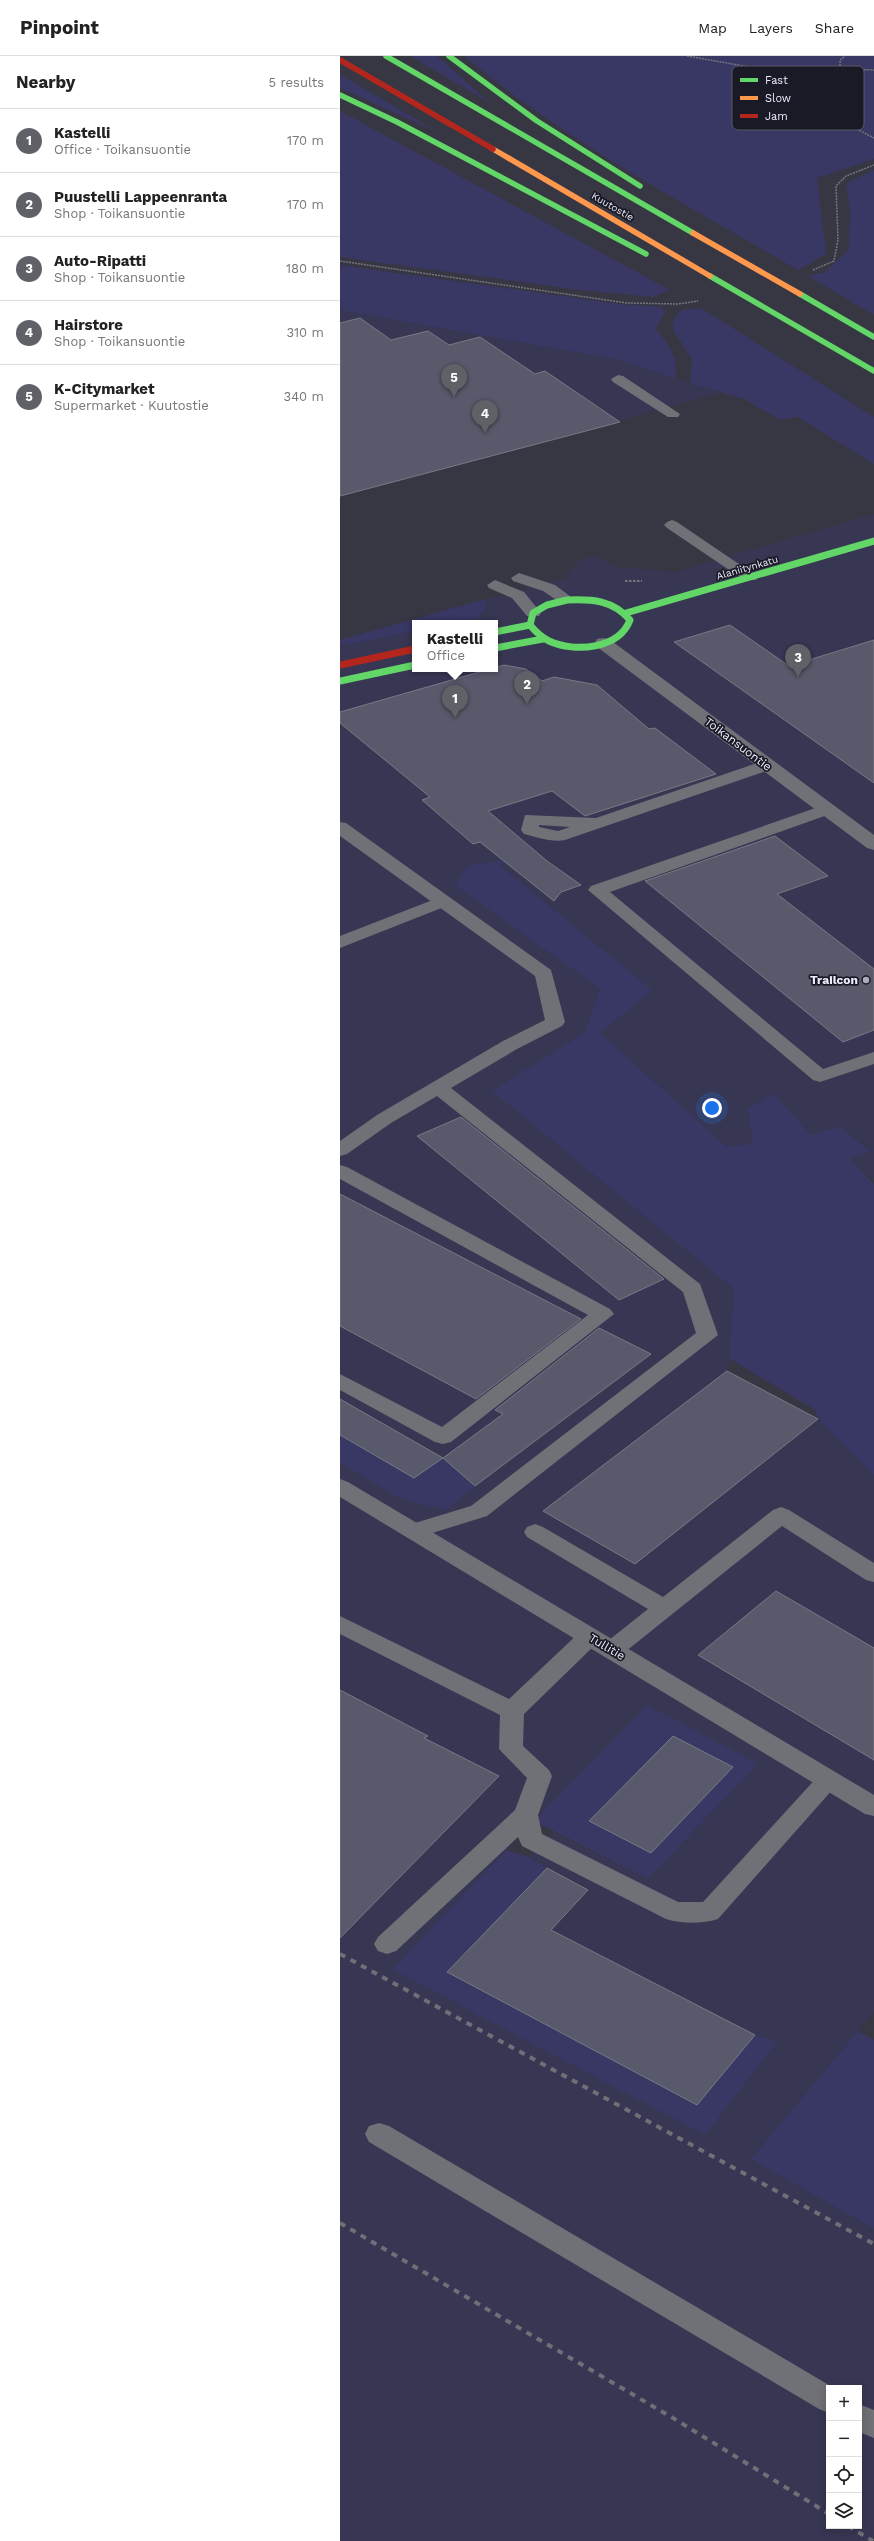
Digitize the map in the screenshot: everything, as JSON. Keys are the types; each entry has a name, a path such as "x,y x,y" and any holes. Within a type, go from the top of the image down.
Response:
{"main road":[{"name":"Kuutostie","path":"386,56 874,337"},
{"path":"449,56 536,121 651,193"},
{"name":"Kuutostie","path":"340,60 874,371"},
{"path":"340,95 397,122 657,260"},
{"path":"752,255 874,331"},
{"path":"734,301 874,376"},
{"name":"Alaniitynkatu","path":"626,613 874,541"},
{"path":"498,631 532,619 547,605 567,600 595,600 608,603 626,613 630,620 627,630 615,639 603,643 565,645 543,639 534,632 532,619"},
{"path":"498,647 543,639"},
{"path":"340,664 412,650"},
{"path":"340,681 412,666"}],"street":[{"name":"Toikansuontie","path":"603,643 874,844"},
{"path":"340,827 544,974 555,1022 510,1045"},
{"name":"Tullitie","path":"340,1487 874,1807"}],"lane":[{"path":"618,379 673,414"},
{"path":"672,525 750,577"},
{"path":"519,578 549,588 567,600"},
{"path":"494,585 518,595 532,619"},
{"path":"598,823 766,764"},
{"path":"827,810 597,890 820,1076 874,1058"},
{"path":"340,943 443,901"},
{"path":"340,1150 384,1119 510,1045"},
{"path":"413,1531 479,1511 707,1335 693,1289 439,1088"},
{"path":"340,1171 603,1314 443,1437 340,1381"},
{"path":"612,1650 781,1515 874,1574"},
{"path":"535,1532 665,1608"},
{"path":"340,1624 512,1711"},
{"path":"387,1944 526,1815 540,1776 511,1748 512,1711 590,1636"},
{"path":"526,1815 531,1839 675,1912 709,1912 829,1780"},
{"path":"379,2134 826,2398"},
{"path":"862,2419 874,2425"}],"path":[{"path":"686,56 743,66"},
{"path":"840,66 840,60 845,56"},
{"path":"864,70 874,70"},
{"path":"856,130 874,138"},
{"path":"813,270 834,261 838,240 836,186 846,176 874,165"},
{"path":"340,261 628,303 678,304 698,301"}],"shaded area":[{"path":"410,56 437,56 490,103"},
{"path":"464,56 874,56 874,159 817,178 826,254 798,270 626,170 543,116"},
{"path":"340,74 437,132 340,88"},
{"path":"340,111 670,290 653,297 581,290 340,257"},
{"path":"874,170 874,315 808,276 825,272 849,249 850,211 846,183"},
{"path":"340,265 620,304 661,307 665,312 656,329 669,346 674,357 676,363 675,378 625,361 340,310"},
{"path":"701,308 874,417 874,464 798,417 780,420 744,399 690,383 692,359 675,333 672,323 681,310"},
{"path":"340,310 625,361 720,393 340,496"},
{"path":"874,514 874,1181 850,1159 869,1151 841,1126 811,1135 773,1093 749,1109 754,1143 727,1147 600,1033 493,1091 735,1289 727,1371 818,1419 874,1475 874,2012 751,2159 874,2229 874,2541 340,2541 340,640 412,620 412,672 498,672 498,620 413,620 565,578 580,560 596,556 615,567 675,572","holes":["647,1705 648,1878 553,1832 529,1857 588,1890 551,1930 755,2035 777,2042 705,2134 392,1968"]},
{"path":"485,599 485,608 478,618 468,620 412,620 412,632 340,646 340,640"},
{"path":"531,857 499,865 652,990 600,1033 727,1147 753,1143 748,1109 773,1093 811,1135 841,1126 869,1151 850,1159 874,1184 874,1475 818,1419 815,1410 729,1358 734,1289 492,1091 584,1033 601,989 456,886 468,865"},
{"path":"340,1435 414,1478 443,1458 475,1486 446,1510 402,1499 340,1463"},
{"path":"647,1705 758,1764 648,1878 534,1821"},
{"path":"506,1850 529,1857 547,1868 448,1971 697,2105 755,2035 777,2042 705,2135 392,1969"},
{"path":"858,2031 874,2040 874,2229 751,2159"}],"building":[{"path":"360,318 391,340 428,331 449,345 480,337 535,374 545,371 620,422 340,496 340,323"},
{"path":"730,625 789,666 874,640 874,783 674,642"},
{"path":"504,665 526,669 542,681 554,677 597,685 649,729 655,728 716,774 585,816 552,791 488,811 547,861 581,885 561,892 554,901 480,842 473,844 422,800 430,797 340,723 340,712 480,672 498,672 498,667"},
{"path":"775,836 828,876 777,894 874,969 874,1030 843,1042 645,881"},
{"path":"461,1117 664,1279 619,1300 417,1136"},
{"path":"340,1194 581,1319 476,1399 340,1326"},
{"path":"599,1328 651,1354 475,1486 443,1458 503,1414 495,1410"},
{"path":"727,1371 818,1419 635,1564 543,1511"},
{"path":"340,1399 443,1458 414,1478 340,1435"},
{"path":"776,1591 874,1648 874,1760 698,1655"},
{"path":"340,1690 428,1736 424,1738 499,1776 340,1938"},
{"path":"673,1736 733,1767 651,1853 589,1821"},
{"path":"547,1868 588,1890 551,1930 755,2035 697,2105 447,1972"}],"railway":[{"path":"340,1954 874,2244"},
{"path":"340,2223 673,2418 826,2512"},
{"path":"853,2529 873,2541"}],"traffic: fast":[{"path":"386,56 693,233"},
{"path":"449,56 537,121 640,186"},
{"path":"340,95 397,122 646,254"},
{"path":"710,276 874,371"},
{"path":"800,294 874,337"},
{"path":"626,613 874,541"},
{"path":"567,600 594,600 610,604 624,613 630,620 626,630 618,637 608,642 596,645 570,646 549,641 530,625 533,613 547,605 567,600"},
{"path":"498,631 530,625"},
{"path":"498,647 543,639"},
{"path":"340,681 412,666"}],"traffic: slow":[{"path":"493,149 710,276"},
{"path":"693,233 800,294"}],"traffic: jam":[{"path":"340,60 493,149"},
{"path":"340,665 412,650"}],"place":[{"name":"K-Citymarket","path":"454,397"},
{"name":"Hairstore","path":"485,433"},
{"name":"Auto-Ripatti","path":"798,677"},
{"name":"Puustelli Lappeenranta","path":"527,704"},
{"name":"Kastelli","path":"455,718"},
{"name":"Trailcon","path":"866,980"}]}
